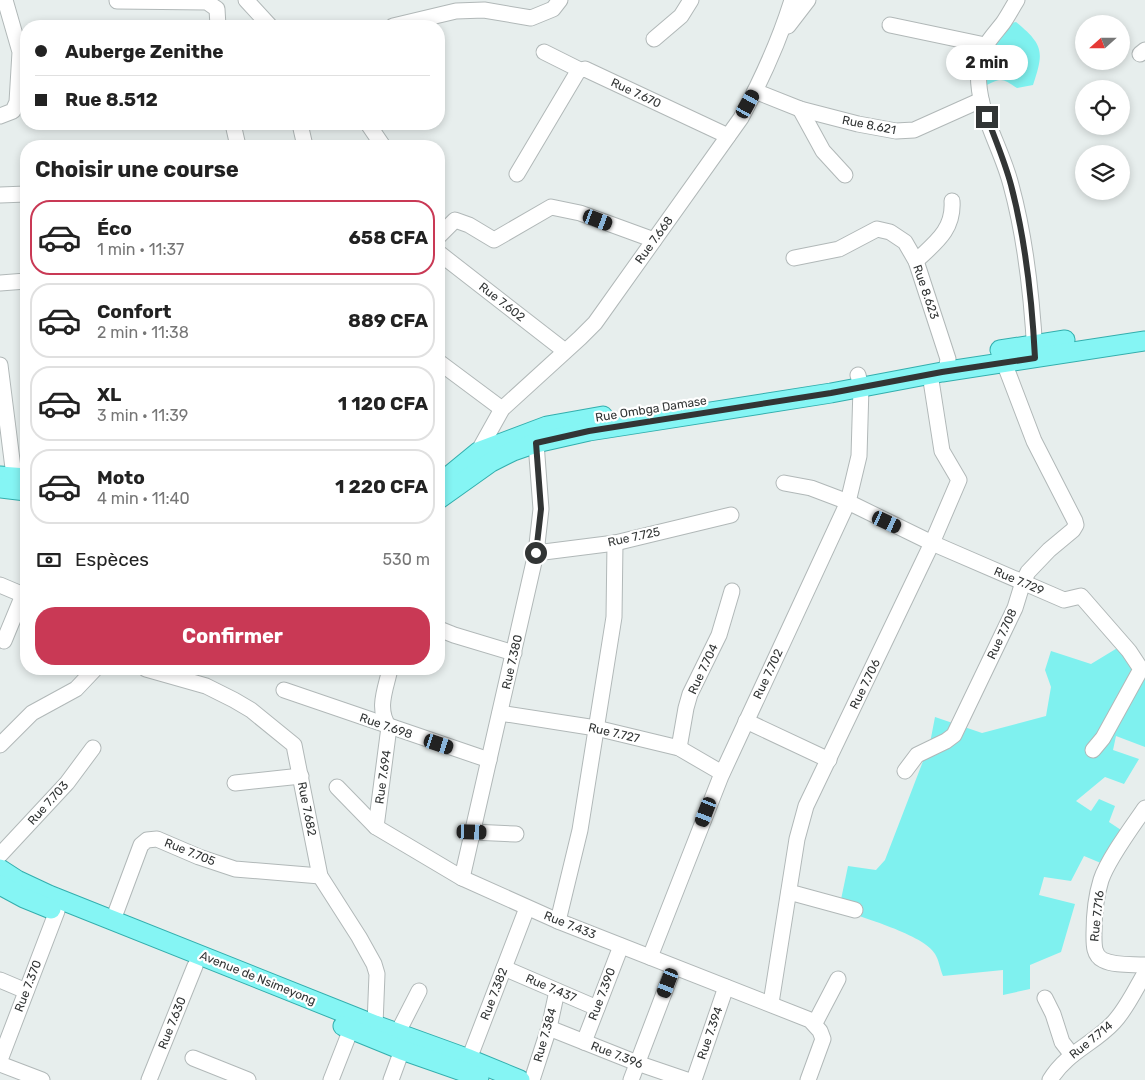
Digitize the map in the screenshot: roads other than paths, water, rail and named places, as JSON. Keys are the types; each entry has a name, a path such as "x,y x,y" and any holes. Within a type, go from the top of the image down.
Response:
{"main road":[{"name":"Rue Ombga Damase","path":"445,494 485,457 513,451 536,443 589,431 1035,351 1145,329"},
{"name":"Rue Ombga Damase","path":"1035,351 1145,341"},
{"name":"Rue Ombga Damase","path":"445,480 537,430 557,424 801,386 860,381"},
{"name":"Avenue de Nsimeyong","path":"0,869 17,880 49,895 374,1025 400,1041 486,1080"},
{"name":"Avenue de Nsimeyong","path":"0,884 24,898 351,1029 400,1041"},
{"name":"Avenue de Nsimeyong","path":"464,1070 520,1080"}],"street":[{"path":"0,116 13,111 17,102 20,52 5,0"},
{"path":"246,0 264,20"},
{"path":"418,20 456,11 484,10 531,18 553,9 560,0"},
{"path":"654,39 681,16 690,0"},
{"name":"Rue 7.668","path":"485,457 502,409 595,323 741,118 782,35 792,0"},
{"path":"782,35 808,0"},
{"path":"1016,0 1004,22 985,45 979,64 979,85 980,100 1011,183 1020,222 1030,278 1035,351"},
{"path":"117,1 206,2 220,4 219,20"},
{"path":"890,25 985,45"},
{"name":"Rue 7.670","path":"544,52 580,70 585,69 728,136"},
{"path":"517,174 576,73 580,70"},
{"name":"Rue 8.621","path":"756,91 800,109 858,124 896,131 914,130 980,100"},
{"path":"800,109 823,151 845,175"},
{"path":"0,195 20,194"},
{"path":"916,261 939,240 948,227 953,213 952,201"},
{"path":"445,230 455,220 470,225 494,240 552,207 580,212 654,240"},
{"name":"Rue 8.623","path":"794,258 839,249 877,229 890,232 905,242 916,261 941,368"},
{"name":"Rue 7.602","path":"445,258 565,351"},
{"path":"0,283 20,281"},
{"name":"Rue 7.708","path":"905,771 917,755 954,735 1015,608 1028,572 1076,525 1034,442 1002,356"},
{"path":"0,366 10,479"},
{"path":"445,366 502,409"},
{"name":"Rue 7.706","path":"771,1004 797,840 806,806 932,543 959,480 942,451 941,368"},
{"name":"Rue 7.702","path":"650,957 722,773 848,502 859,456 860,381"},
{"name":"Rue 7.380","path":"462,878 536,553 541,509 536,443"},
{"name":"Rue 7.729","path":"784,483 811,488 848,502 932,543 1064,600 1081,596 1129,651 1141,669 1103,738 1093,750"},
{"name":"Rue 7.725","path":"536,553 615,543 731,514"},
{"path":"558,921 580,830 614,616 615,543"},
{"path":"0,585 20,593"},
{"name":"Rue 7.704","path":"679,748 690,694 719,635 732,591"},
{"path":"4,641 20,606"},
{"path":"445,631 514,653"},
{"path":"0,745 32,713 76,689 89,675"},
{"name":"Rue 7.682","path":"172,675 206,686 250,710 295,748 320,876 359,937 374,964 377,974 374,1025"},
{"name":"Rue 7.694","path":"376,827 390,727 384,716 382,704 389,675"},
{"name":"Rue 7.698","path":"284,690 489,760"},
{"name":"Rue 7.727","path":"500,713 596,728 679,748 722,773"},
{"path":"746,720 828,760"},
{"name":"Rue 7.703","path":"0,855 67,783 93,748"},
{"path":"235,784 301,776"},
{"name":"Rue 7.433","path":"337,787 376,827 462,878 558,921 771,1004 818,1027"},
{"name":"Rue 7.716","path":"1145,808 1102,879 1094,927 1094,946 1097,954 1103,960 1115,963 1145,964"},
{"path":"472,832 516,834"},
{"name":"Rue 7.705","path":"113,920 141,845 147,840 157,839 198,857 235,869 320,876"},
{"path":"789,892 855,910"},
{"name":"Rue 7.382","path":"464,1070 528,908"},
{"name":"Rue 7.370","path":"0,1062 56,911"},
{"name":"Rue 7.390","path":"584,1042 620,946"},
{"name":"Rue 7.630","path":"149,1080 195,966"},
{"path":"630,1080 674,967"},
{"name":"Rue 7.437","path":"504,968 597,1008"},
{"name":"Rue 7.714","path":"1052,1076 1072,1055 1113,1024 1126,1007 1145,972"},
{"path":"797,1080 838,979"},
{"path":"0,980 26,991"},
{"name":"Rue 7.394","path":"694,1080 726,987"},
{"path":"391,1080 400,1041 419,991"},
{"name":"Rue 7.384","path":"532,1080 549,1028 557,991"},
{"path":"1045,998 1053,1014 1062,1042 1072,1055"},
{"path":"808,1080 824,1039 818,1027"},
{"name":"Rue 7.396","path":"549,1028 637,1063 687,1080"},
{"path":"331,1080 351,1029"},
{"path":"193,1058 248,1080"},
{"path":"0,1062 42,1080"}]}
